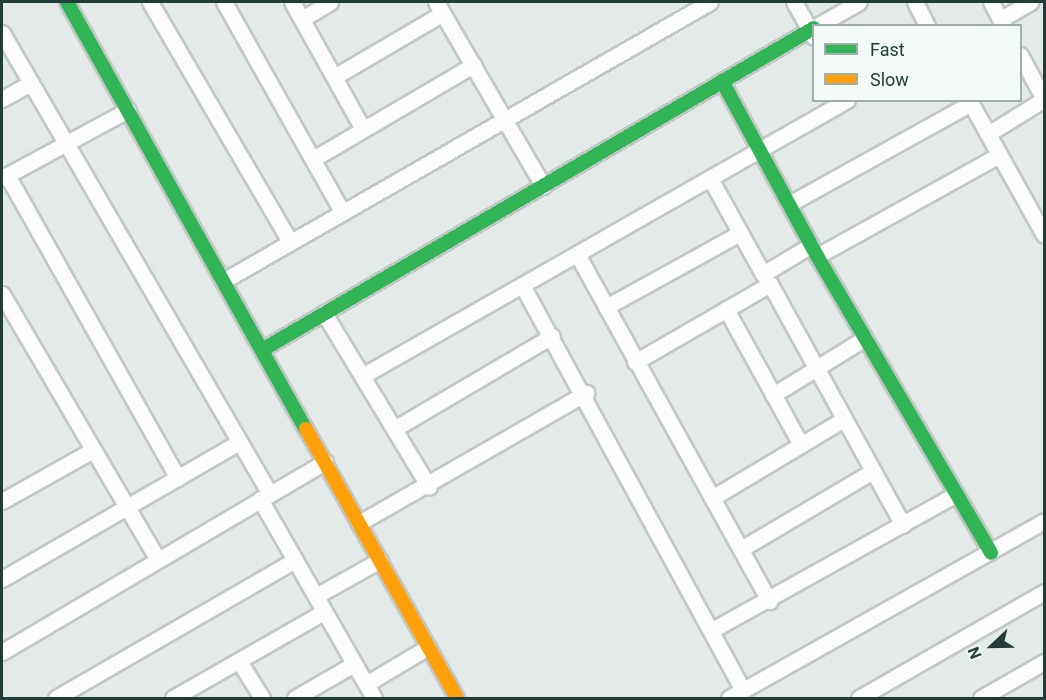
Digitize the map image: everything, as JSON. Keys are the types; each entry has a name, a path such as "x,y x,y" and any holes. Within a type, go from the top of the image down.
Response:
{"street":[{"path":"67,2 457,699"},
{"path":"150,2 290,242"},
{"path":"224,2 342,211"},
{"path":"292,2 363,129"},
{"path":"302,19 330,2"},
{"path":"223,281 503,117 710,2"},
{"path":"794,2 812,27"},
{"path":"824,24 859,2"},
{"path":"915,2 926,24"},
{"path":"991,2 1003,22 1030,2"},
{"path":"334,77 440,7 543,186"},
{"path":"262,350 722,81 812,31"},
{"path":"2,33 238,443 295,560 374,699"},
{"path":"988,134 1044,99 1022,59"},
{"path":"313,159 473,65"},
{"path":"722,81 814,251 991,553"},
{"path":"2,99 31,83"},
{"path":"362,376 843,102"},
{"path":"789,204 970,102 1044,235"},
{"path":"128,110 4,176 178,478"},
{"path":"710,178 738,234 762,274 814,251 999,155"},
{"path":"606,307 738,234"},
{"path":"577,254 769,601"},
{"path":"635,362 770,284 903,525"},
{"path":"522,285 586,393 743,691"},
{"path":"2,294 158,560"},
{"path":"726,309 801,445"},
{"path":"324,314 429,487"},
{"path":"394,429 552,336"},
{"path":"772,395 865,338"},
{"path":"359,523 429,487 586,393"},
{"path":"712,498 844,419"},
{"path":"2,579 238,443"},
{"path":"2,501 93,450"},
{"path":"2,652 325,462"},
{"path":"741,549 873,471"},
{"path":"712,630 769,601 956,494"},
{"path":"729,699 1044,522"},
{"path":"56,699 295,560"},
{"path":"315,596 380,560"},
{"path":"859,699 1044,592"},
{"path":"173,699 190,694 239,661 324,612"},
{"path":"366,684 429,647"},
{"path":"239,661 261,699"},
{"path":"981,699 1044,662"},
{"path":"296,699 354,664"}],"traffic: fast":[{"path":"67,2 306,429"},
{"path":"262,350 812,29"},
{"path":"722,81 817,256 991,553"}],"traffic: slow":[{"path":"306,429 457,698"}]}
